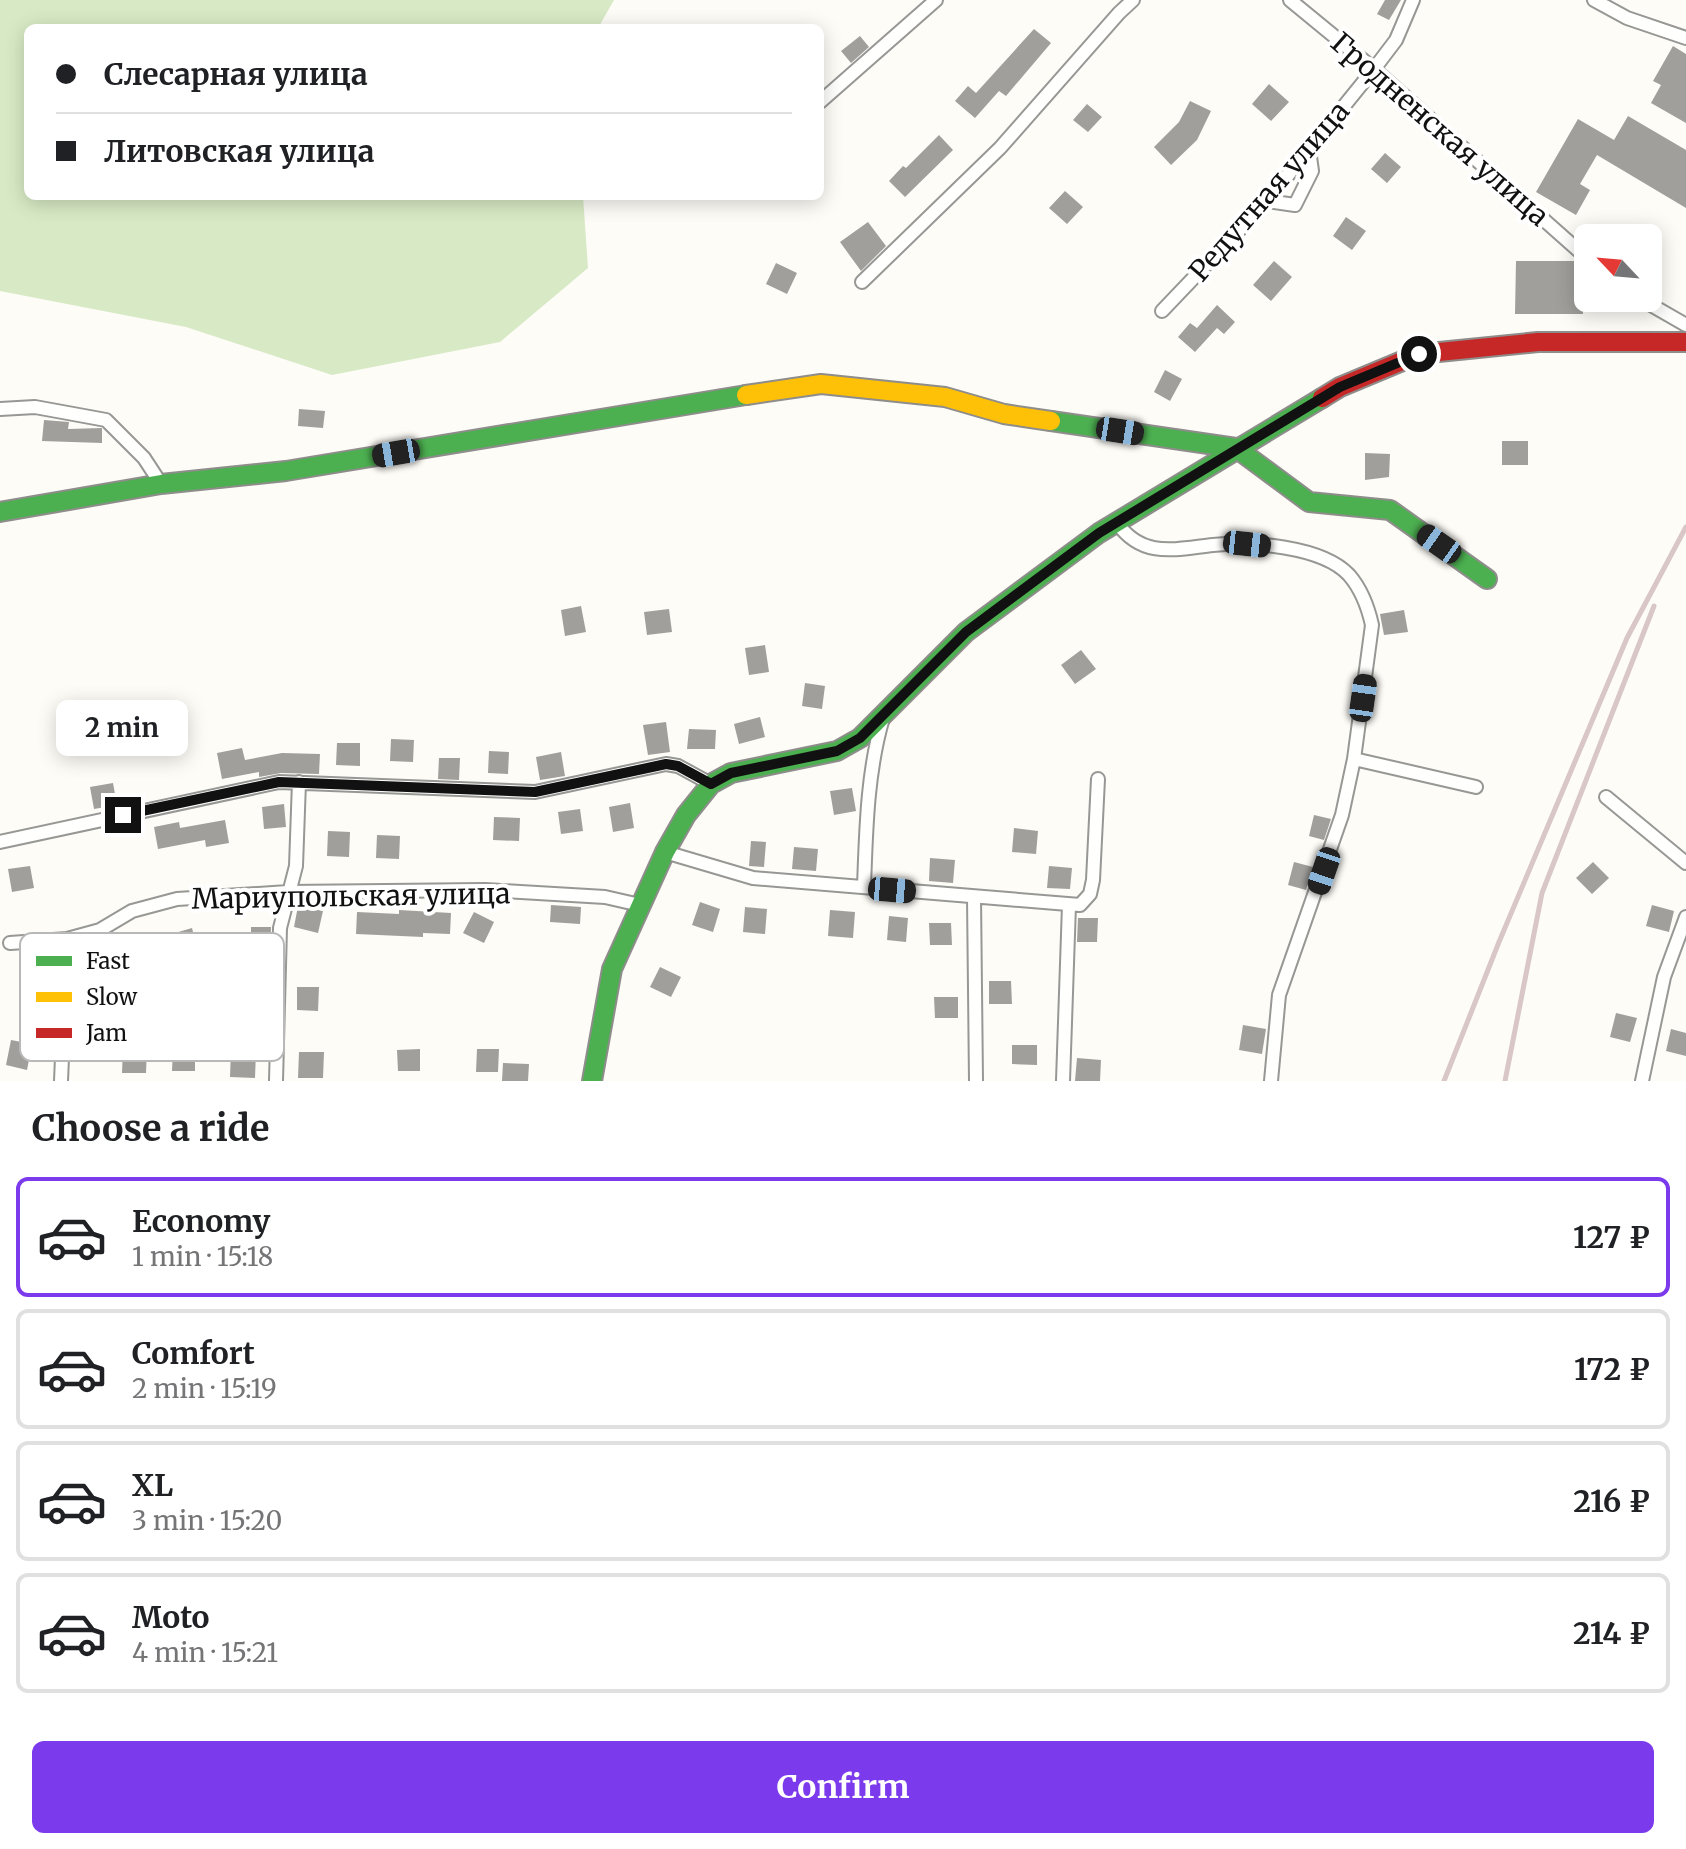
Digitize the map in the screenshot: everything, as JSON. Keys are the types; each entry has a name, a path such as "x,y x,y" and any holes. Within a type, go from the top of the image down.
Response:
{"street":[{"path":"824,98 936,0"},
{"path":"862,282 1000,148 1133,0"},
{"name":"Гродненская улица","path":"1290,0 1374,69 1574,247"},
{"name":"Редутная улица","path":"1162,311 1267,201 1309,150 1396,40 1413,0"},
{"path":"1594,0 1627,18 1686,38"},
{"path":"1267,201 1295,205 1312,171 1309,150"},
{"path":"1662,311 1686,325"},
{"path":"592,1081 612,969 665,852 686,815 711,784 731,773 837,751 860,738 966,632 1117,523 1340,387 1419,354 1538,342 1686,342"},
{"path":"0,512 161,484 286,471 670,406 821,384 945,397 1004,414 1236,448 1309,502 1390,510 1487,579"},
{"path":"0,409 35,407 106,420 144,458 161,484"},
{"path":"1117,523 1125,534 1153,549 1190,550 1211,545 1247,544 1290,549 1327,561 1346,573 1367,605 1372,625 1354,759 1342,815 1279,995 1271,1081"},
{"path":"864,887 876,741 884,715"},
{"path":"1354,759 1476,787"},
{"path":"0,842 279,782 535,792 666,764 678,766 711,784"},
{"path":"665,852 753,878 1080,905 1090,894 1093,880 1098,779"},
{"path":"280,933 296,866 299,782"},
{"path":"1606,797 1686,863"},
{"name":"Мариупольская улица","path":"89,933 132,911 177,899 288,892 485,890 605,897 640,905"},
{"path":"974,897 976,1081"},
{"path":"1063,1081 1069,905"},
{"path":"1642,1081 1664,977 1673,945 1686,917"},
{"name":"Мариупольская улица","path":"10,943 20,942"},
{"path":"61,1081 62,1061"},
{"path":"276,1081 277,1061"}],"green space":[{"path":"0,0 614,0 600,24 24,24 24,200 583,200 588,268 500,342 332,375 186,327 0,291"}],"building":[{"path":"1385,0 1401,0 1389,20 1377,14"},
{"path":"1034,29 1051,43 1006,96 999,91 975,118 955,101 968,86 976,93"},
{"path":"860,36 869,47 851,63 841,51"},
{"path":"1673,46 1686,54 1686,123 1651,103 1661,85 1653,81"},
{"path":"1269,84 1289,102 1271,121 1252,104"},
{"path":"1190,101 1211,111 1197,140 1171,165 1154,147 1179,122"},
{"path":"1087,104 1102,117 1088,132 1073,120"},
{"path":"1628,116 1686,150 1686,208 1597,155 1580,184 1590,190 1576,215 1536,192 1578,119 1614,140"},
{"path":"939,135 953,150 905,197 889,181"},
{"path":"1385,153 1401,167 1387,183 1371,169"},
{"path":"1065,191 1083,207 1067,224 1049,208"},
{"path":"1346,217 1366,231 1352,250 1333,236"},
{"path":"868,222 886,246 861,271 840,242"},
{"path":"1274,261 1292,277 1271,301 1253,285"},
{"path":"1516,261 1574,261 1574,312 1583,314 1515,314"},
{"path":"776,263 797,273 787,294 766,284"},
{"path":"1217,305 1235,322 1224,334 1217,328 1195,352 1178,337 1190,323 1197,328"},
{"path":"1165,370 1182,379 1170,401 1154,392"},
{"path":"299,409 325,411 323,428 298,426"},
{"path":"44,420 69,422 68,429 102,428 102,443 42,441"},
{"path":"1502,441 1528,441 1528,465 1502,465"},
{"path":"1365,453 1390,454 1389,477 1365,480"},
{"path":"581,606 586,632 565,636 561,610"},
{"path":"669,609 672,632 647,635 644,612"},
{"path":"1404,610 1408,632 1384,635 1380,614"},
{"path":"765,645 769,672 749,675 745,648"},
{"path":"1081,650 1096,669 1075,684 1061,665"},
{"path":"805,683 825,686 822,709 802,706"},
{"path":"760,717 765,737 739,744 734,724"},
{"path":"666,722 670,752 648,755 643,725"},
{"path":"689,729 716,730 715,749 687,749"},
{"path":"391,739 414,740 413,762 390,761"},
{"path":"337,743 360,743 360,766 336,765"},
{"path":"242,748 245,760 282,753 320,754 319,774 281,773 259,777 259,772 222,779 217,753"},
{"path":"489,751 509,752 508,774 488,773"},
{"path":"561,752 565,776 540,780 536,757"},
{"path":"439,758 460,758 459,780 438,779"},
{"path":"113,783 117,805 94,809 90,787"},
{"path":"852,788 856,811 834,815 830,791"},
{"path":"630,803 634,828 613,832 609,807"},
{"path":"284,804 286,827 264,829 262,807"},
{"path":"580,809 583,831 561,834 558,812"},
{"path":"1314,815 1331,819 1324,840 1309,836"},
{"path":"494,817 520,818 519,841 493,840"},
{"path":"225,820 229,843 206,847 205,840 158,849 154,827 179,822 180,828"},
{"path":"1014,828 1038,831 1036,854 1012,852"},
{"path":"328,831 350,832 349,857 327,856"},
{"path":"377,835 400,836 399,859 376,858"},
{"path":"751,841 766,842 764,867 749,866"},
{"path":"794,847 818,849 816,871 792,869"},
{"path":"930,858 955,860 953,883 929,881"},
{"path":"1294,862 1313,867 1306,890 1288,885"},
{"path":"1593,862 1609,878 1592,894 1576,878"},
{"path":"30,866 34,888 12,892 8,869"},
{"path":"1049,866 1072,868 1070,889 1047,888"},
{"path":"700,902 720,909 713,932 692,925"},
{"path":"551,905 581,907 580,924 550,922"},
{"path":"1652,905 1674,911 1669,932 1646,926"},
{"path":"298,906 323,911 318,933 294,927"},
{"path":"745,907 767,909 765,934 743,932"},
{"path":"399,910 451,913 450,934 423,933 423,937 356,934 357,912 399,914"},
{"path":"830,910 855,912 853,938 828,936"},
{"path":"474,912 494,922 484,943 463,933"},
{"path":"889,916 908,918 906,942 887,940"},
{"path":"1078,918 1098,918 1097,942 1077,942"},
{"path":"929,923 951,923 952,945 930,945"},
{"path":"251,927 271,927 271,933 251,933"},
{"path":"192,928 193,933 175,933"},
{"path":"660,967 681,977 671,997 650,987"},
{"path":"989,981 1011,981 1012,1004 989,1004"},
{"path":"297,987 319,987 318,1011 297,1010"},
{"path":"934,997 958,997 958,1018 935,1018"},
{"path":"1616,1013 1637,1018 1630,1042 1610,1037"},
{"path":"1243,1025 1266,1029 1262,1054 1239,1050"},
{"path":"1671,1029 1686,1033 1686,1056 1666,1051"},
{"path":"11,1040 20,1042 20,1061 29,1061 27,1070 6,1065"},
{"path":"1012,1045 1037,1045 1037,1065 1012,1064"},
{"path":"420,1049 420,1071 398,1071 397,1050"},
{"path":"477,1049 499,1049 498,1072 476,1072"},
{"path":"299,1052 324,1052 323,1078 298,1078"},
{"path":"1077,1058 1101,1060 1100,1081 1075,1081"},
{"path":"122,1061 146,1061 146,1073 122,1073"},
{"path":"172,1061 195,1061 195,1071 172,1071"},
{"path":"231,1061 256,1061 255,1078 230,1077"},
{"path":"503,1063 529,1064 528,1081 502,1081"}],"railway":[{"path":"1444,1081 1627,638 1686,527"},
{"path":"1505,1081 1542,893 1654,606"}],"traffic: fast":[{"path":"0,512 161,484 286,471 746,395"},
{"path":"592,1081 612,969 665,852 686,815 711,784 731,773 837,751 860,738 966,632 1099,533 1322,398"},
{"path":"1051,421 1236,448 1309,502 1390,510 1487,579"}],"traffic: slow":[{"path":"746,395 821,384 945,397 1004,414 1051,421"}],"traffic: jam":[{"path":"1322,398 1340,387 1419,354 1538,342 1686,342"}],"route":[{"path":"123,815 279,782 535,792 666,764 678,766 711,784 731,773 837,751 860,738 966,632 1099,533 1340,387 1419,354"}]}
